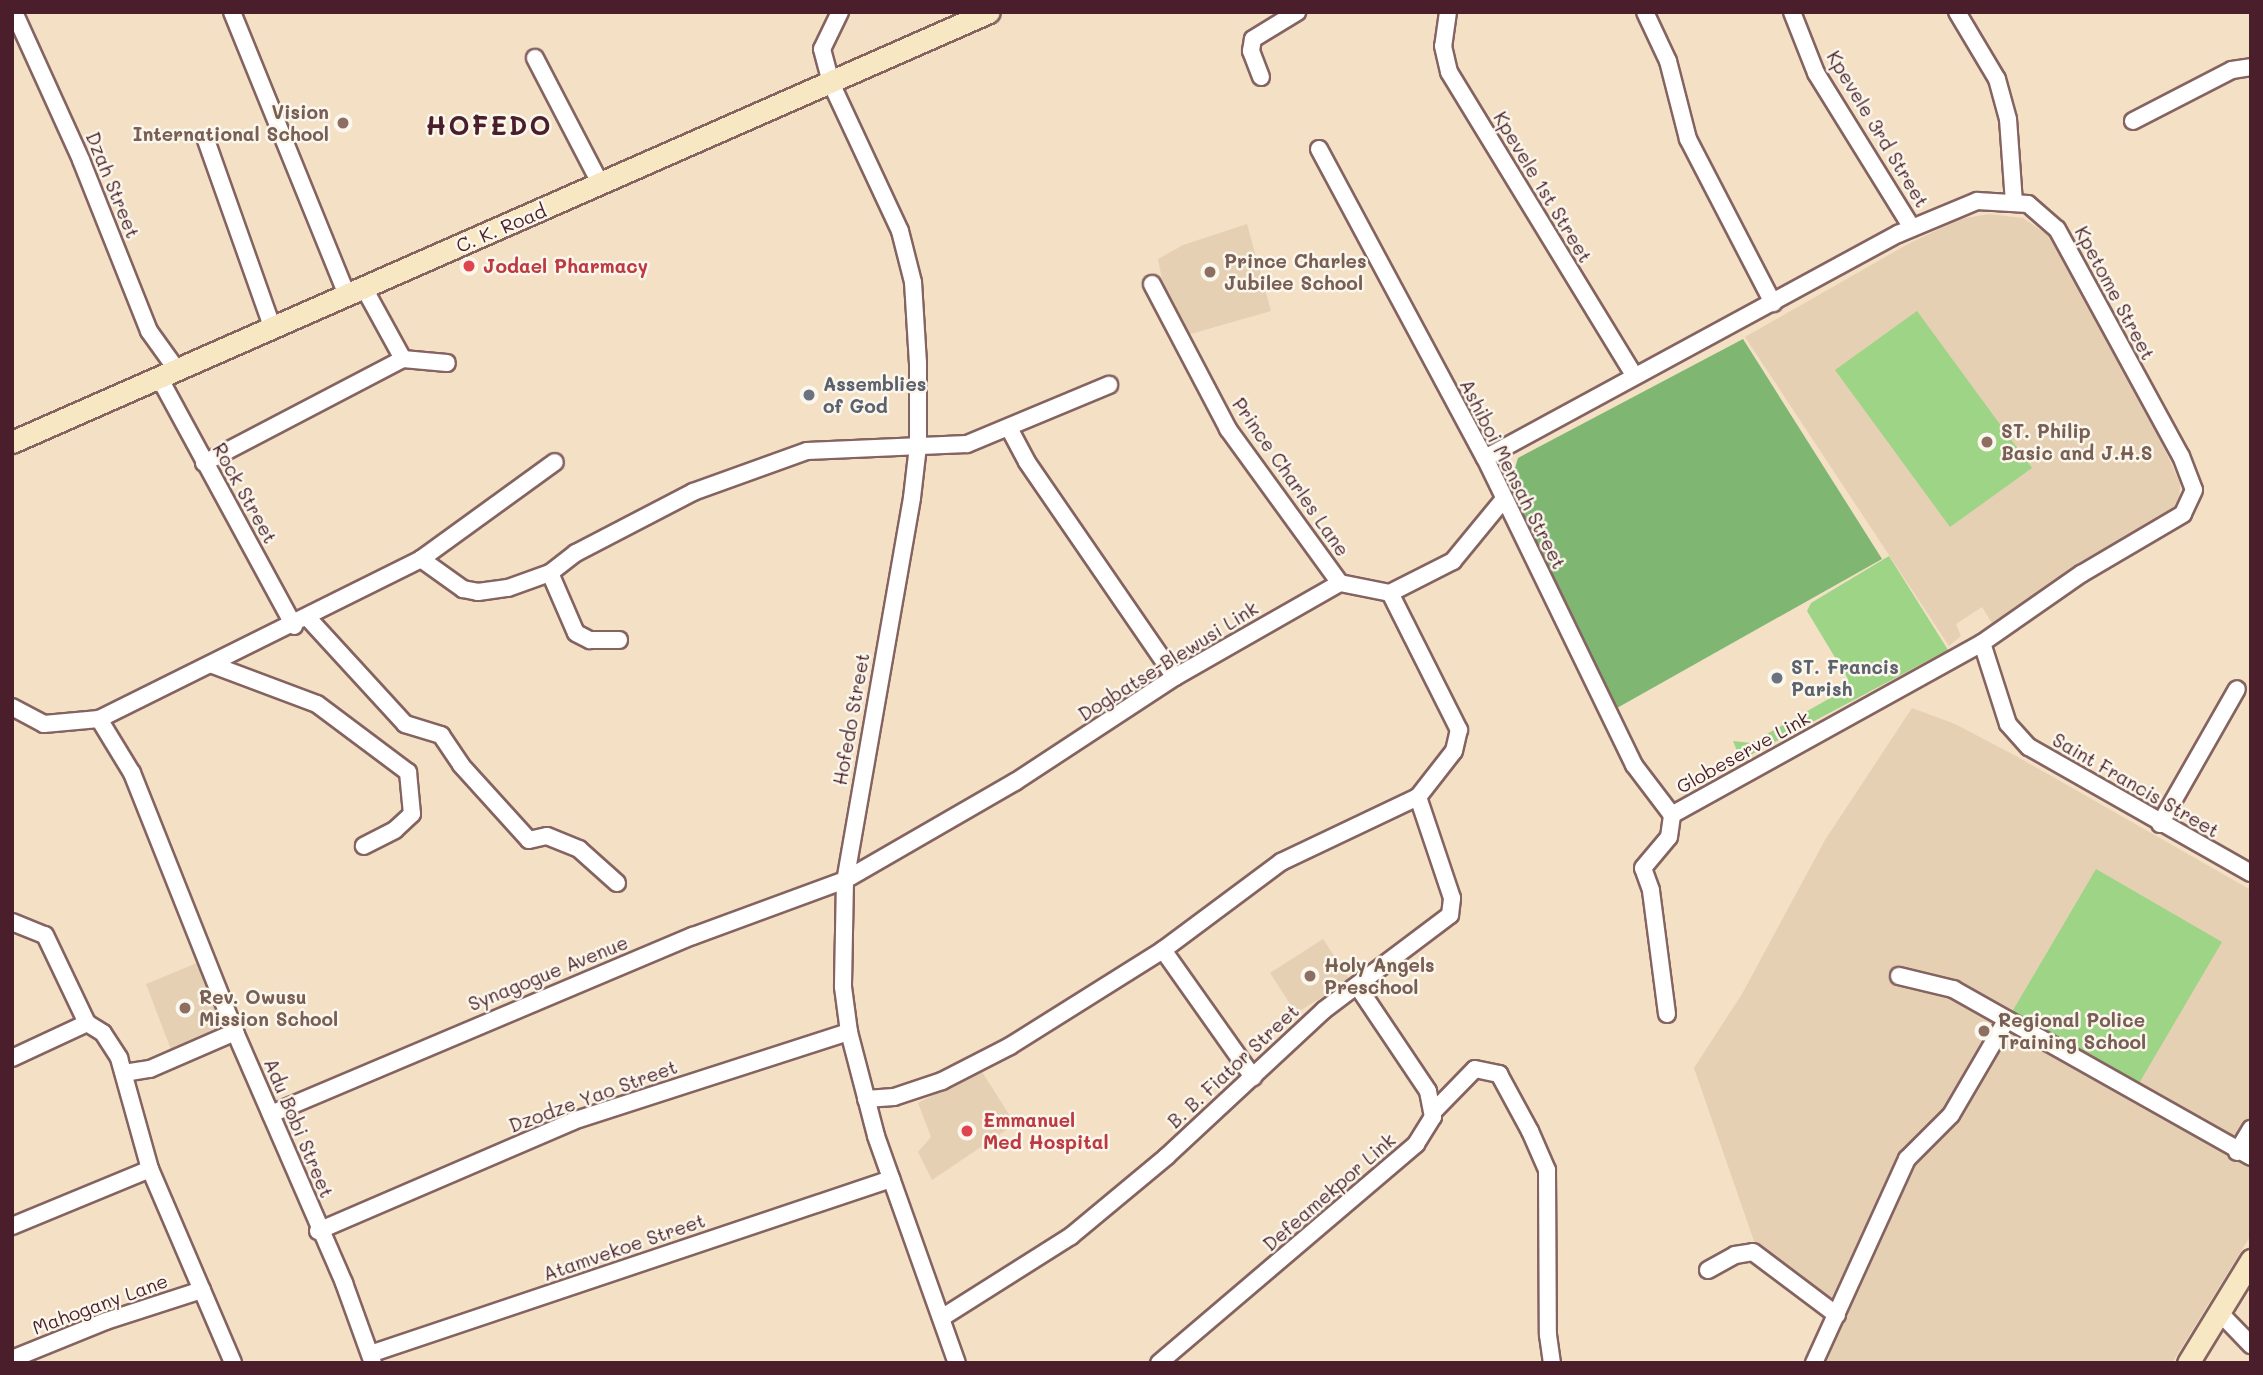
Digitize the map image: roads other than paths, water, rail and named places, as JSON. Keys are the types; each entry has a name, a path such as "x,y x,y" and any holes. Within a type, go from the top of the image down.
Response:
{"street":[{"name":"Dzah Street","path":"14,12 81,160 168,375"},
{"path":"232,12 356,291 403,359"},
{"name":"Hofedo Street","path":"840,12 822,49 831,83 900,231 912,282 918,446 845,880 843,987 849,1032 866,1099 891,1179 943,1317 957,1363"},
{"name":"C. K. Road","path":"12,442 989,12"},
{"path":"1261,77 1251,51 1253,39 1297,12"},
{"name":"Kpevele 1st Street","path":"1448,12 1444,46 1449,72 1633,374"},
{"path":"1645,12 1668,61 1688,139 1773,303"},
{"name":"Kpevele 3rd Street","path":"1792,12 1816,73 1912,228"},
{"path":"1957,12 1997,79 2007,119 2014,202"},
{"path":"535,58 601,185"},
{"path":"2133,121 2232,70 2251,66"},
{"path":"206,140 272,326"},
{"name":"Ashiboi Mensah Street","path":"1319,149 1485,458 1634,765 1671,815"},
{"name":"Kpetome Street","path":"1485,458 1633,374 1912,228 1977,201 2014,202 2038,209 2057,229 2181,456 2194,490 2183,514 2081,574 1982,643"},
{"name":"Prince Charles Lane","path":"1152,284 1228,429 1340,583"},
{"path":"204,463 403,359 447,363"},
{"name":"Rock Street","path":"168,375 204,463 301,622 405,724 441,735 461,765 529,840 547,836 579,849 617,883"},
{"path":"421,559 463,589 478,592 508,588 550,573 576,553 692,492 807,451 967,444 1009,429 1108,385"},
{"path":"1009,429 1027,462 1175,677"},
{"path":"12,707 44,724 99,719 301,622 421,559 555,462"},
{"path":"1340,583 1390,593 1453,561 1504,499"},
{"path":"550,573 576,633 590,640 619,640"},
{"name":"Dogbatse-Blewusi Link","path":"845,880 1015,782 1175,677 1340,583"},
{"path":"866,1099 894,1097 942,1081 1010,1046 1163,950 1281,862 1418,797 1454,751 1459,730 1390,593"},
{"name":"Globeserve Link","path":"1671,815 1982,643"},
{"name":"Saint Francis Street","path":"1982,643 2015,734 2052,765 2251,873"},
{"path":"213,665 317,704 408,772 412,814 395,830 364,846"},
{"path":"2160,824 2237,689"},
{"name":"Adu Bobi Street","path":"99,719 132,773 318,1231 344,1283 371,1359"},
{"name":"B. B. Fiator Street","path":"943,1317 1071,1236 1253,1077 1324,1010 1452,911 1418,797"},
{"path":"1667,1014 1651,890 1643,868 1669,837 1671,815"},
{"name":"Synagogue Avenue","path":"271,1114 693,936 845,880"},
{"path":"12,922 45,935 87,1023 103,1033 124,1073 150,1170 233,1363"},
{"path":"1163,950 1253,1077"},
{"path":"1899,976 1954,989 2244,1154 2251,1129"},
{"path":"1357,987 1428,1091 1435,1110"},
{"path":"1814,1363 1907,1159 1951,1115 2006,1021"},
{"path":"12,1058 87,1023"},
{"path":"124,1073 150,1069 235,1031"},
{"name":"Dzodze Yao Street","path":"318,1231 573,1121 849,1032"},
{"path":"132,1105 150,1069"},
{"name":"Defeamekpor Link","path":"1159,1363 1416,1144 1435,1110 1475,1069 1499,1074 1530,1131 1547,1170 1548,1335 1552,1363"},
{"path":"12,1226 150,1170"},
{"name":"Atamvekoe Street","path":"371,1359 891,1179"},
{"path":"1708,1270 1735,1255 1753,1252 1837,1315"},
{"path":"2188,1363 2251,1261"},
{"name":"Mahogany Lane","path":"12,1359 106,1321 202,1290"},
{"path":"2220,1313 2251,1345"}],"place":[{"name":"Vision International School","path":"343,123"},
{"name":"Jodael Pharmacy","path":"469,266"},
{"name":"Prince Charles Jubilee School","path":"1210,272"},
{"name":"Assemblies of God","path":"809,395"},
{"name":"ST. Philip Basic and J.H.S","path":"1987,442"},
{"name":"ST. Francis Parish","path":"1777,678"},
{"name":"Holy Angels Preschool","path":"1310,976"},
{"name":"Rev. Owusu Mission School","path":"185,1008"},
{"name":"Regional Police Training School","path":"1984,1031"},
{"name":"Emmanuel Med Hospital","path":"967,1131"}],"district":[{"name":"HOFEDO","path":"489,126"}]}
